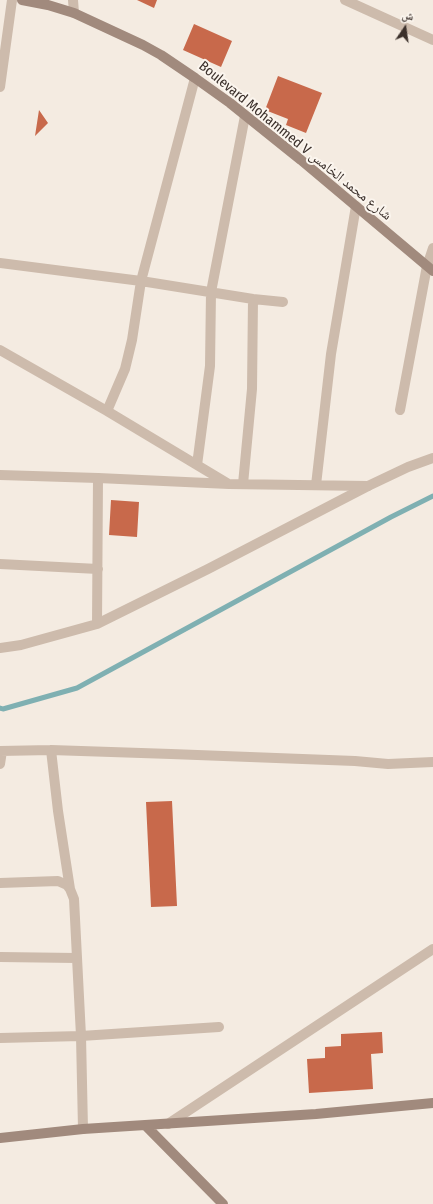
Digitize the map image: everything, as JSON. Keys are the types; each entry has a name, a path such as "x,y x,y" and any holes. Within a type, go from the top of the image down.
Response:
{"street":[{"path":"0,87 12,0"},
{"name":"Boulevard Mohammed V شارع محمد الخامس","path":"22,0 48,5 74,13 143,45 196,78 246,116 430,269"},
{"path":"73,0 74,13"},
{"path":"345,0 433,40"},
{"path":"107,411 125,369 132,340 141,281 196,78"},
{"path":"197,465 210,366 211,292 246,116"},
{"path":"316,485 331,354 356,206"},
{"path":"400,410 430,269 433,248"},
{"path":"0,264 141,281 253,299 282,302"},
{"path":"243,484 252,389 253,299"},
{"path":"0,350 107,411 229,484"},
{"path":"0,648 21,645 97,624 208,570 368,486 408,467 433,458"},
{"path":"0,475 229,484 368,486"},
{"path":"97,624 98,478"},
{"path":"0,564 98,569"},
{"path":"51,750 58,811 70,889 74,899 81,1036 83,1129"},
{"path":"0,764 1,751 51,750 355,761 388,764 433,762"},
{"path":"0,883 58,881 67,885 70,889"},
{"path":"168,1124 433,949"},
{"path":"0,957 76,958"},
{"path":"0,1038 81,1036 219,1027"},
{"path":"0,1138 83,1129 316,1114 433,1103"},
{"path":"146,1126 223,1204"}],"building":[{"path":"137,0 157,0 154,8"},
{"path":"194,24 232,41 221,67 183,50"},
{"path":"278,76 322,93 306,133 286,125 288,119 265,110"},
{"path":"39,110 48,123 35,136"},
{"path":"111,500 139,502 137,537 109,535"},
{"path":"172,801 177,906 151,907 146,802"},
{"path":"382,1032 383,1053 371,1054 373,1089 309,1093 307,1059 325,1058 325,1047 341,1046 341,1034"}],"waterway":[{"path":"0,708 3,709 77,688 391,517 433,496"}]}
